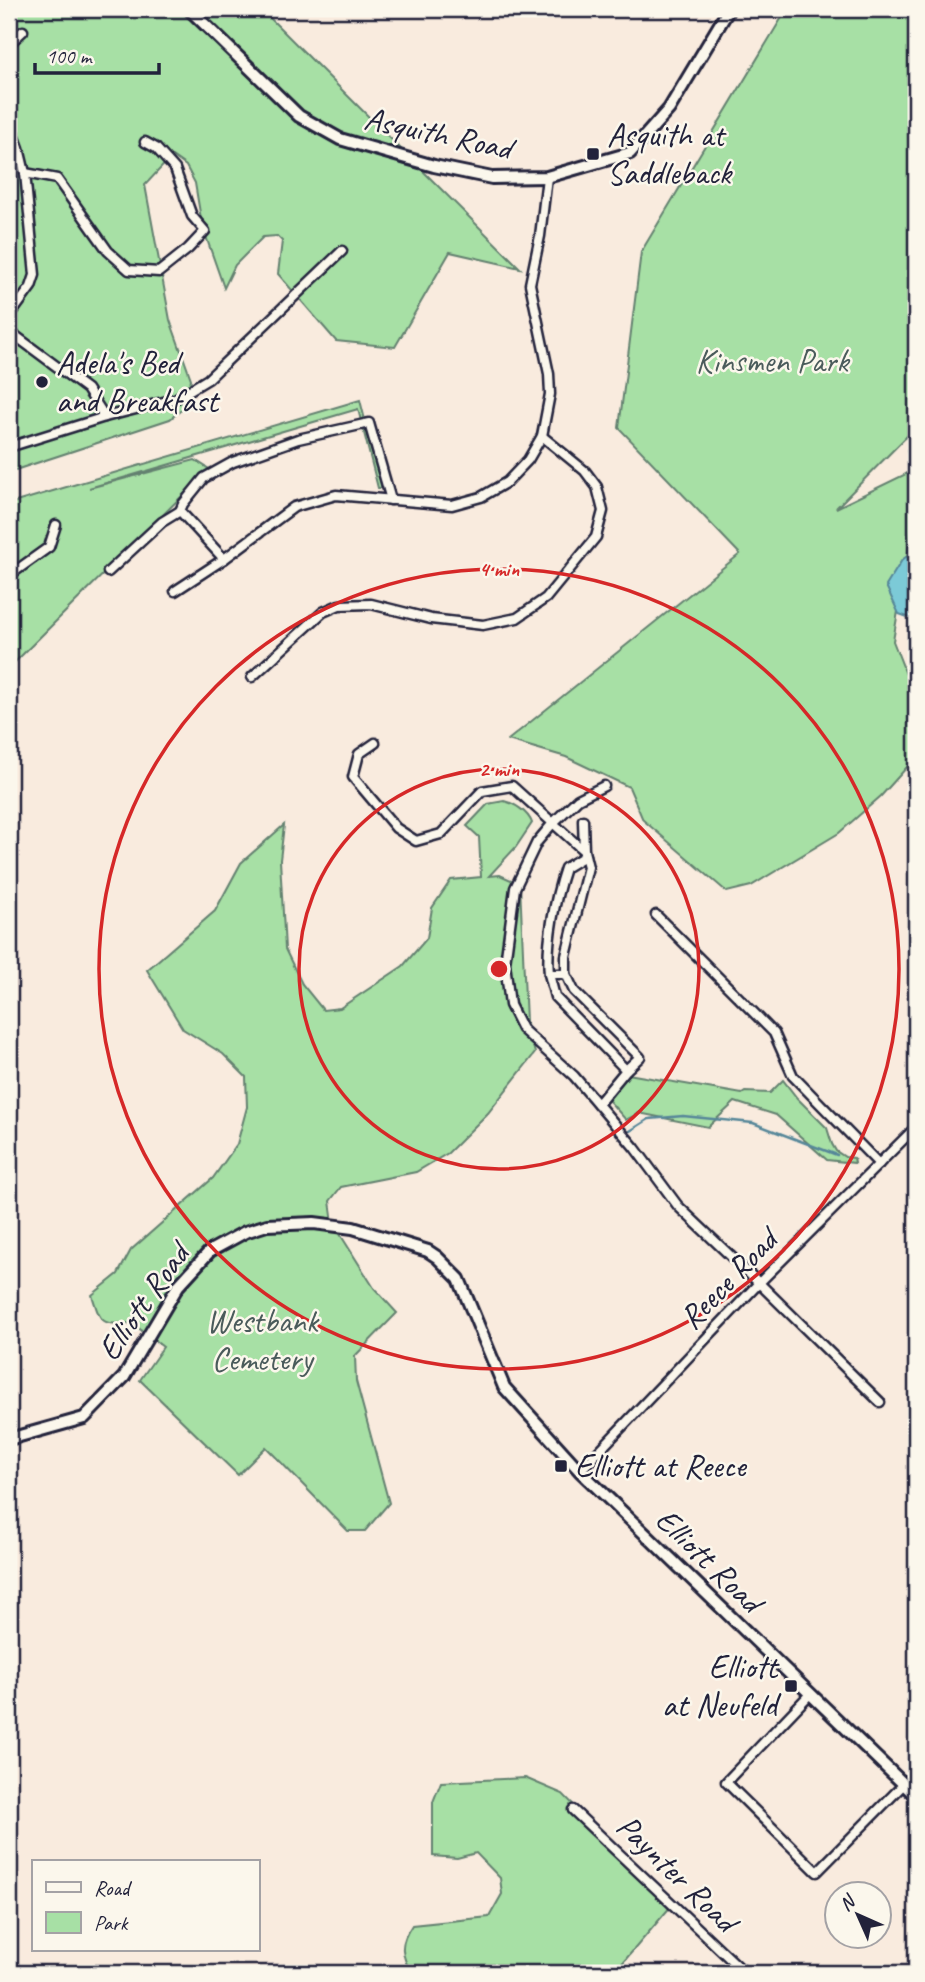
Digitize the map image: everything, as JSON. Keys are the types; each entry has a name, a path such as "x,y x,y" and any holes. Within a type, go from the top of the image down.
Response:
{"street":[{"name":"Asquith Road","path":"189,9 299,116 340,139 434,166 492,178 547,177 630,153 669,109 729,9"},
{"path":"9,44 23,31"},
{"path":"9,121 25,173 35,275 31,287 9,317"},
{"path":"25,173 57,178 108,251 130,270 159,272 188,249 205,231 192,216 175,169 156,148 145,142"},
{"path":"175,591 224,559 294,507 336,495 452,505 481,496 507,482 528,460 542,436 550,394 549,374 530,284 540,236 547,177"},
{"path":"9,447 106,417 175,400 208,379 342,251"},
{"path":"9,331 87,389 106,417"},
{"path":"108,572 162,522 180,510 204,478 233,462 298,439 369,423 391,500"},
{"path":"252,677 323,612 339,605 371,604 430,619 483,625 517,618 546,598 596,537 603,511 597,487 585,471 542,436"},
{"path":"180,510 224,559"},
{"path":"9,574 48,547 56,525"},
{"path":"375,743 359,754 353,777 396,828 416,841 441,834 482,791 512,786 585,853"},
{"path":"604,786 578,799 553,823 537,842 515,888 505,963 510,1005 522,1029 574,1076 635,1148 678,1206 880,1402"},
{"path":"583,820 587,867 566,956 566,974 574,991 640,1057 598,1104"},
{"path":"585,853 565,868 559,886 548,957 549,974 555,997 626,1070"},
{"path":"656,915 774,1033 793,1076 879,1164"},
{"path":"549,974 566,974"},
{"name":"Reece Road","path":"580,1471 759,1283 916,1127"},
{"name":"Elliott Road","path":"9,1439 84,1418 124,1377 178,1286 210,1251 245,1232 267,1225 314,1223 353,1228 428,1251 450,1268 465,1290 504,1387 580,1471 916,1796"},
{"path":"810,1695 726,1782 817,1872 904,1784"},
{"name":"Paynter Road","path":"573,1810 745,1973"}],"green space":[{"path":"9,9 261,9 520,268 450,252 395,347 336,341 278,274 282,241 277,236 263,237 235,265 224,288 202,225 195,183 186,166 172,156 145,185 170,320 191,379 185,407 170,419 9,472"},
{"name":"Kinsmen Park","path":"787,9 909,9 916,34 916,427 836,508 916,469 916,504 893,641 916,700 916,757 881,796 839,833 751,886 727,892 643,820 629,787 566,757 508,740 740,554 619,428 641,252"},
{"path":"360,400 382,488 378,488 358,409 89,488 195,460 209,469 9,668 9,504"},
{"name":"Westbank Cemetery","path":"504,801 520,809 532,823 516,847 489,876 500,875 520,884 526,1021 535,1053 488,1113 448,1153 416,1172 341,1187 330,1201 333,1223 374,1288 397,1313 355,1356 356,1381 389,1503 365,1531 348,1531 266,1447 238,1475 140,1380 163,1347 132,1323 114,1324 104,1321 95,1305 92,1295 118,1274 131,1250 213,1178 237,1144 247,1107 246,1077 223,1054 183,1029 147,970 215,911 241,863 284,825 280,860 285,949 302,984 323,1010 340,1008 403,966 427,938 432,908 451,880 481,877 479,837 467,826 488,804"},
{"path":"628,1074 742,1094 770,1093 783,1080 827,1128 836,1151 845,1157 854,1158 855,1163 827,1160 776,1115 735,1102 708,1127 639,1113 626,1120 601,1092 607,1085"},
{"path":"525,1778 563,1794 672,1905 614,1973 411,1973 405,1960 403,1944 412,1925 489,1917 502,1894 500,1878 476,1853 457,1858 433,1856 433,1802 441,1782"}],"water":[{"path":"914,551 916,620 899,614 886,586 902,560"}],"waterway":[{"path":"630,1131 649,1119 683,1116 753,1123 837,1155"}],"place":[{"name":"Asquith at Saddleback","path":"593,154"},
{"name":"Adela's Bed and Breakfast","path":"42,382"},
{"name":"Elliott at Reece","path":"561,1466"},
{"name":"Elliott at Neufeld","path":"791,1686"}]}
